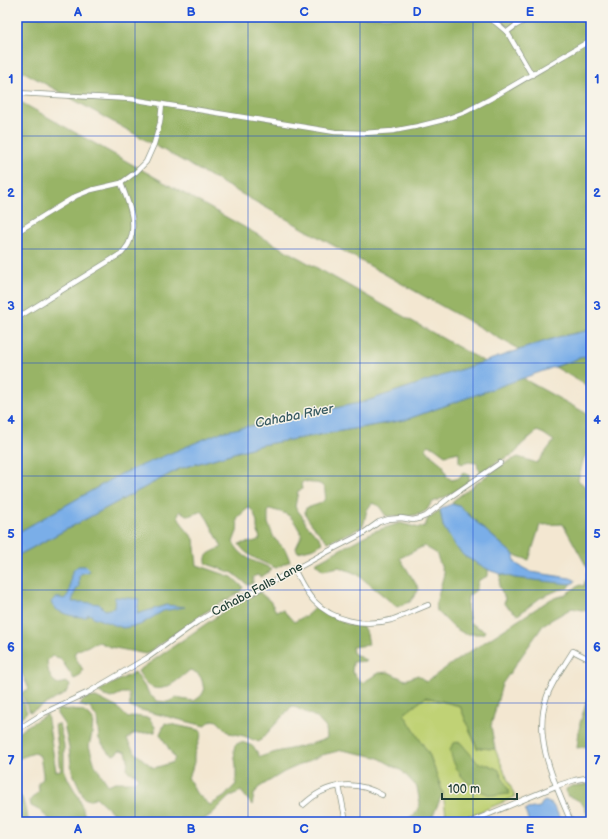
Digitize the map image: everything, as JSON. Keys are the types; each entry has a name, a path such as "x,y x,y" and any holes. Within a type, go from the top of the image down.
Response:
{"street":[{"path":"486,17 507,32 532,75"},
{"path":"507,32 531,17"},
{"path":"17,93 131,98 334,132 364,133 393,131 431,123 465,112 591,40"},
{"path":"17,232 76,196 91,190 121,183 136,172 146,162 154,144 160,124 162,104"},
{"path":"17,318 122,253 129,244 134,228 131,211 121,183"},
{"name":"Cahaba Falls Lane","path":"17,730 44,713 89,692 147,658 218,609 362,534 379,522 401,518 413,520 426,516 450,497 500,463"},
{"path":"294,570 313,600 327,611 346,620 380,622 401,616 428,605"},
{"path":"571,822 556,786 543,745 542,722 547,698 556,678 573,651 591,660"},
{"path":"470,822 556,786 591,777"},
{"path":"303,805 317,794 339,786 360,786 371,789 382,795"},
{"path":"339,786 346,822"}],"green space":[{"path":"17,17 591,17 591,330 558,337 520,350 17,68"},
{"path":"17,100 485,362 364,402 121,474 17,533"},
{"path":"591,354 591,388 555,367"},
{"path":"522,378 591,416 591,451 584,458 578,480 591,492 591,612 572,608 544,624 502,684 491,726 495,749 477,748 460,706 426,697 404,714 430,756 443,793 430,822 398,822 414,816 420,804 417,787 402,771 377,757 342,750 322,755 284,772 258,788 254,795 252,805 241,791 229,797 212,814 200,822 112,822 115,816 96,797 90,800 84,798 72,771 64,724 57,714 57,710 59,709 82,711 93,720 89,746 95,765 108,785 115,782 135,782 138,778 136,774 129,772 127,769 128,759 126,752 120,750 114,755 108,752 99,739 97,718 90,708 79,705 86,698 96,697 118,708 128,718 134,716 149,718 155,727 155,732 133,734 127,739 135,752 154,768 171,763 175,759 160,734 165,723 199,730 202,732 194,755 194,762 191,772 188,777 196,793 210,805 224,797 236,784 235,745 241,742 251,745 260,757 327,738 326,728 316,717 292,706 259,742 244,736 229,733 217,721 213,720 205,726 130,707 129,693 122,693 111,698 98,691 135,672 150,695 157,701 168,702 177,697 194,701 201,696 204,691 203,683 197,673 190,670 170,685 158,689 152,688 147,684 138,671 223,612 259,592 270,601 276,611 283,610 294,622 307,615 316,607 347,624 363,627 367,634 369,645 352,647 353,653 367,661 353,662 352,672 362,683 379,673 388,672 405,680 418,675 426,682 551,599 562,596 580,585 584,586 588,569 563,524 540,525 529,560 514,555 460,506 452,504 454,500 501,465 518,457 537,463 554,441 537,431 521,445 514,454 481,472 477,463 469,462 462,464 459,462 459,452 445,455 434,447 428,445 426,449 443,465 447,477 452,480 459,478 465,472 469,475 469,482 449,495 431,503 427,510 420,514 409,516 386,516 379,506 372,503 367,510 364,523 361,528 328,542 318,532 305,514 306,508 323,502 325,499 324,488 320,484 304,481 301,484 302,489 298,491 295,507 306,524 323,543 314,548 298,552 296,548 302,535 293,519 282,512 269,509 268,523 274,538 285,549 290,561 276,568 266,564 250,556 239,544 260,539 254,513 250,508 247,509 239,516 237,520 238,529 233,542 238,550 245,556 252,561 272,570 261,577 257,575 253,577 253,583 248,585 233,573 207,564 207,555 222,547 202,511 188,516 180,511 178,516 184,527 194,539 197,565 232,577 243,587 240,592 204,613 146,654 110,647 99,642 76,651 74,655 83,670 80,676 74,679 60,658 52,656 47,661 51,677 58,684 66,682 70,685 65,694 30,712 21,693 29,689 17,661 17,556 179,469 261,445 405,420"},
{"path":"440,510 443,526 464,556 488,569 488,576 479,580 476,590 468,596 467,607 470,623 485,631 483,634 465,634 453,627 437,611 436,603 444,574 436,553 424,546 400,558 419,589 410,602 397,607 357,574 339,567 323,570 315,563 372,532 400,523 419,528 425,526 428,518"},
{"path":"501,574 515,578 573,583 568,588 558,590 540,598 518,615 504,604 505,598 499,586"},
{"path":"17,691 19,692 27,712 17,721"},
{"path":"588,696 591,698 591,746 577,748 580,723"},
{"path":"426,697 460,706 477,748 495,749 515,797 456,822 447,822 443,793 430,756 404,714"},
{"path":"47,714 56,771 61,770 55,725 59,724 64,745 64,769 79,798 86,819 90,822 48,822 50,820 39,810 31,806 30,800 39,791 38,783 43,779 40,756 34,753 17,759 17,734"},
{"path":"460,742 478,763 489,765 499,770 510,794 490,795 476,789 465,780 457,770 450,750 453,743"},
{"path":"591,784 591,817 588,817 585,808 579,801 567,796 566,789 572,786"},
{"path":"17,792 22,798 29,822 17,822"}],"water":[{"path":"591,330 591,354 405,420 261,445 179,469 17,556 17,533 121,474 221,432 364,402 558,337"},
{"path":"452,504 459,506 514,555 515,562 518,565 531,572 570,578 575,580 575,582 570,584 515,578 491,571 464,556 455,546 443,526 440,510"},
{"path":"78,566 85,566 89,570 88,572 82,573 79,576 79,586 75,592 72,602 99,604 105,610 114,608 115,597 139,599 137,614 167,605 185,607 163,611 140,625 123,628 88,614 86,617 71,616 56,609 51,602 55,598 64,599 67,596 70,589 71,574"},
{"path":"545,801 552,804 561,822 529,822 525,811 527,809 540,807"}],"water label":[{"name":"Cahaba River","path":"294,415"}]}
